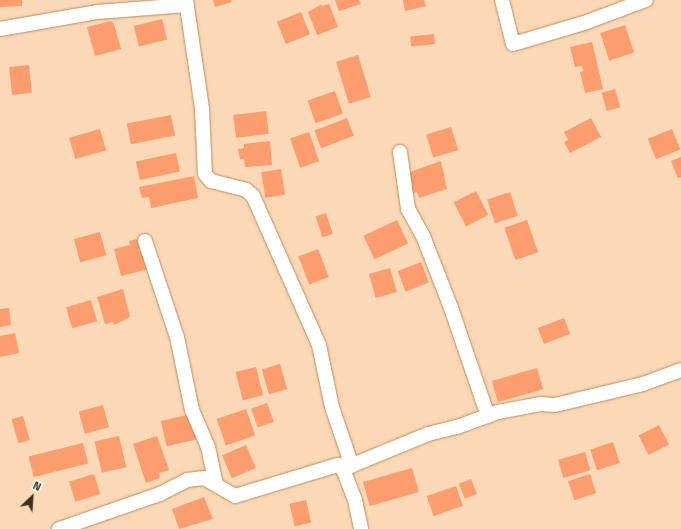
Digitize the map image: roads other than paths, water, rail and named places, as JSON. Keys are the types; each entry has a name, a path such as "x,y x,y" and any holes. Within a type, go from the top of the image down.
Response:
{"street":[{"path":"502,0 513,44 584,24 646,0"},
{"path":"0,29 98,12 187,3 202,109 205,174 211,181 246,190 253,196 319,346 361,529"},
{"path":"400,152 408,209 423,236 451,308 488,416"},
{"path":"145,241 177,337 190,403 208,447 216,484"},
{"path":"59,529 101,522 187,480 204,478 235,496 332,466 338,465 348,468 428,434 457,427 488,416 541,404 555,405 643,384 681,370"}]}
